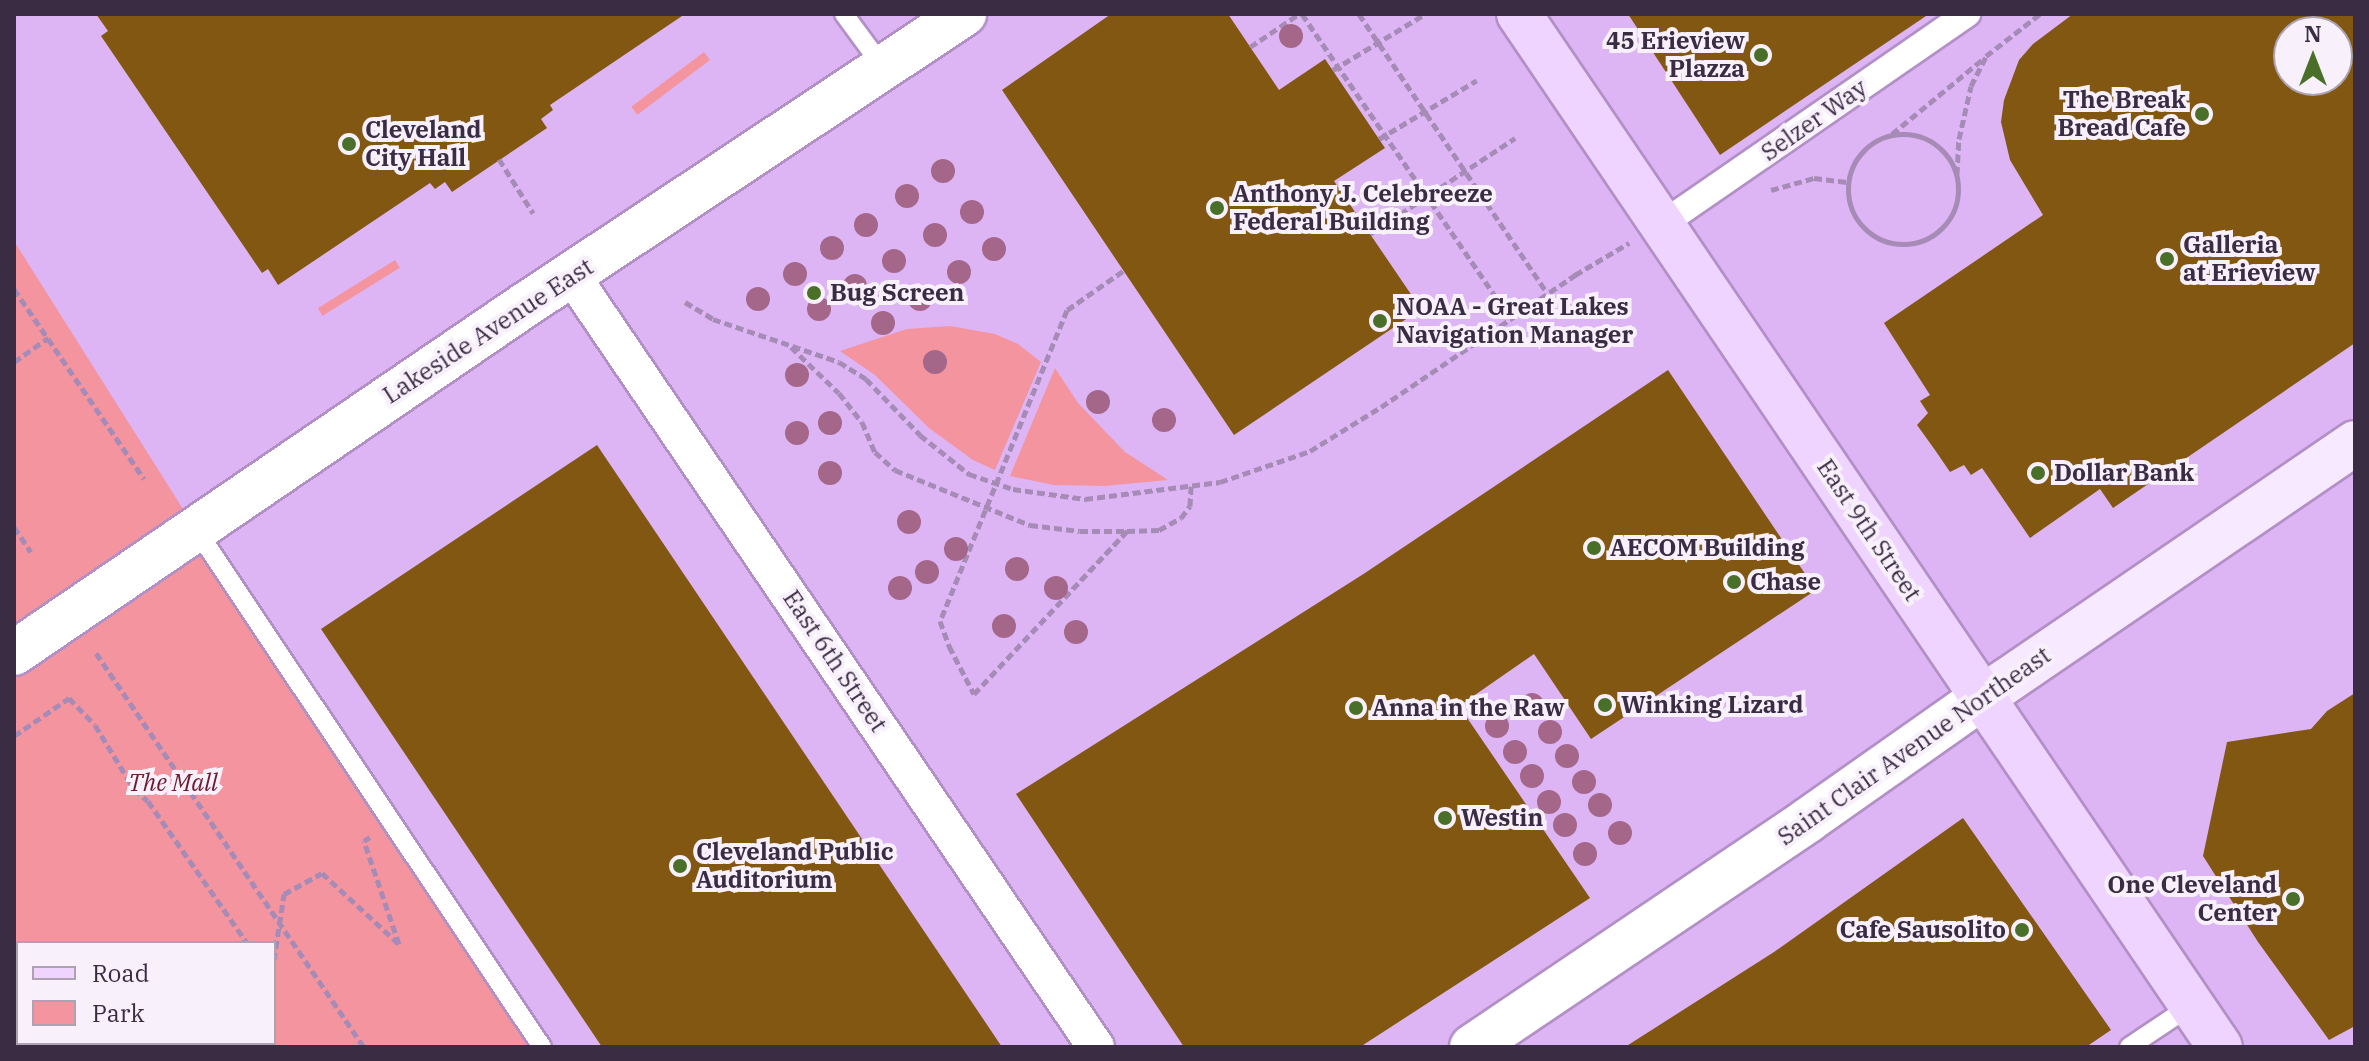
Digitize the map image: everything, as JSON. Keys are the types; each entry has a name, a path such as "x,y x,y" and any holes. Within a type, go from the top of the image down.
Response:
{"main road":[{"name":"East 9th Street","path":"1519,14 1942,636 1980,699 2220,1047"},
{"name":"Saint Clair Avenue Northeast","path":"1980,699 2355,443"}],"street":[{"name":"Lakeside Avenue East","path":"14,653 525,305 964,14"},
{"name":"Selzer Way","path":"1661,225 1967,14"},
{"name":"East 6th Street","path":"572,276 1096,1047"},
{"name":"Saint Clair Avenue Northeast","path":"1472,1047 1796,829 1980,699"}],"lane":[{"path":"844,14 883,67"},
{"path":"195,528 542,1047"},
{"path":"2129,1047 2192,1005"}],"path":[{"path":"1250,47 1300,14 1382,138 1510,318"},
{"path":"1359,14 1547,293"},
{"path":"1335,69 1425,14"},
{"path":"1891,135 2040,14"},
{"path":"1957,176 1950,160 1932,142 1908,133 1891,135 1875,140 1862,151 1847,182 1848,201 1856,219 1869,233 1886,242 1906,244 1924,240 1941,229 1952,213 1958,195 1959,139 1971,86 1986,56"},
{"path":"1382,138 1477,80"},
{"path":"1370,234 1515,138"},
{"path":"499,159 533,213"},
{"path":"1763,195 1814,178 1847,182"},
{"path":"685,302 713,319 839,362 866,379 920,435 969,474 998,485 1085,499 1191,486 1243,476 1310,451 1547,293 1661,225"},
{"path":"1123,271 1067,310 940,621 974,694 1127,531"},
{"path":"14,289 144,479"},
{"path":"14,362 48,338"},
{"path":"788,344 854,412 875,452 888,465 988,508 1045,528 1149,532 1174,524 1190,506 1191,486"},
{"path":"14,527 31,552"},
{"path":"96,653 364,1047"},
{"path":"14,736 69,698 95,725 134,789 148,801 246,941"},
{"path":"276,945 284,894 322,873 399,944 364,841 393,824"}],"shaded area":[{"path":"14,14 2355,14 2355,1047 14,1047"}],"green space":[{"path":"704,52 710,60 637,115 631,107"},
{"name":"The Mall","path":"14,241 195,528 542,1047 14,1047"},
{"path":"395,260 400,268 323,316 318,308"},
{"path":"950,326 995,334 1018,344 1041,362 995,470 973,460 929,428 875,375 840,351 907,329"},
{"path":"1055,368 1078,403 1125,452 1168,480 1105,486 1054,485 1010,476"}],"building":[{"name":"Cleveland City Hall","path":"96,14 685,14 550,105 553,110 541,119 547,128 452,192 445,182 435,189 430,183 278,285 268,269 262,273 101,36 108,31"},
{"name":"Anthony J. Celebreeze Federal Building","path":"1111,14 1228,14 1279,90 1325,59 1385,148 1334,181 1421,309 1234,435 1002,90"},
{"name":"45 Erieview Plazza","path":"1628,14 1929,14 1720,155"},
{"name":"Galleria at Erieview","path":"2073,14 2355,14 2355,343 2113,508 2100,489 2030,538 1982,468 1971,475 1964,465 1950,472 1917,425 1928,413 1920,401 1930,395 1884,323 2043,215 2010,160 2001,122 2004,100 2019,60 2033,44"},
{"path":"1668,370 1816,590 1591,739 1534,654 1459,706 1590,898 1360,1047 1184,1047 1016,794 1365,573"},
{"name":"Cleveland Public Auditorium","path":"597,445 1002,1047 602,1047 321,629"},
{"name":"One Cleveland Center","path":"2355,693 2355,1026 2329,1040 2258,942 2203,856 2227,742 2311,729 2327,711"},
{"path":"1963,818 2111,1030 2086,1047 1625,1047 1774,952"}],"place":[{"name":"45 Erieview Plazza","path":"1761,55"},
{"name":"The Break Bread Cafe","path":"2202,114"},
{"name":"Cleveland City Hall","path":"349,144"},
{"name":"Anthony J. Celebreeze Federal Building","path":"1217,208"},
{"name":"Galleria at Erieview","path":"2167,259"},
{"name":"Bug Screen","path":"814,293"},
{"name":"NOAA - Great Lakes Navigation Manager","path":"1380,321"},
{"name":"Dollar Bank","path":"2038,473"},
{"name":"AECOM Building","path":"1594,548"},
{"name":"Chase","path":"1734,582"},
{"name":"Winking Lizard","path":"1605,705"},
{"name":"Anna in the Raw","path":"1356,708"},
{"name":"Westin","path":"1445,818"},
{"name":"Cleveland Public Auditorium","path":"680,866"},
{"name":"One Cleveland Center","path":"2293,899"},
{"name":"Cafe Sausolito","path":"2022,930"}]}
